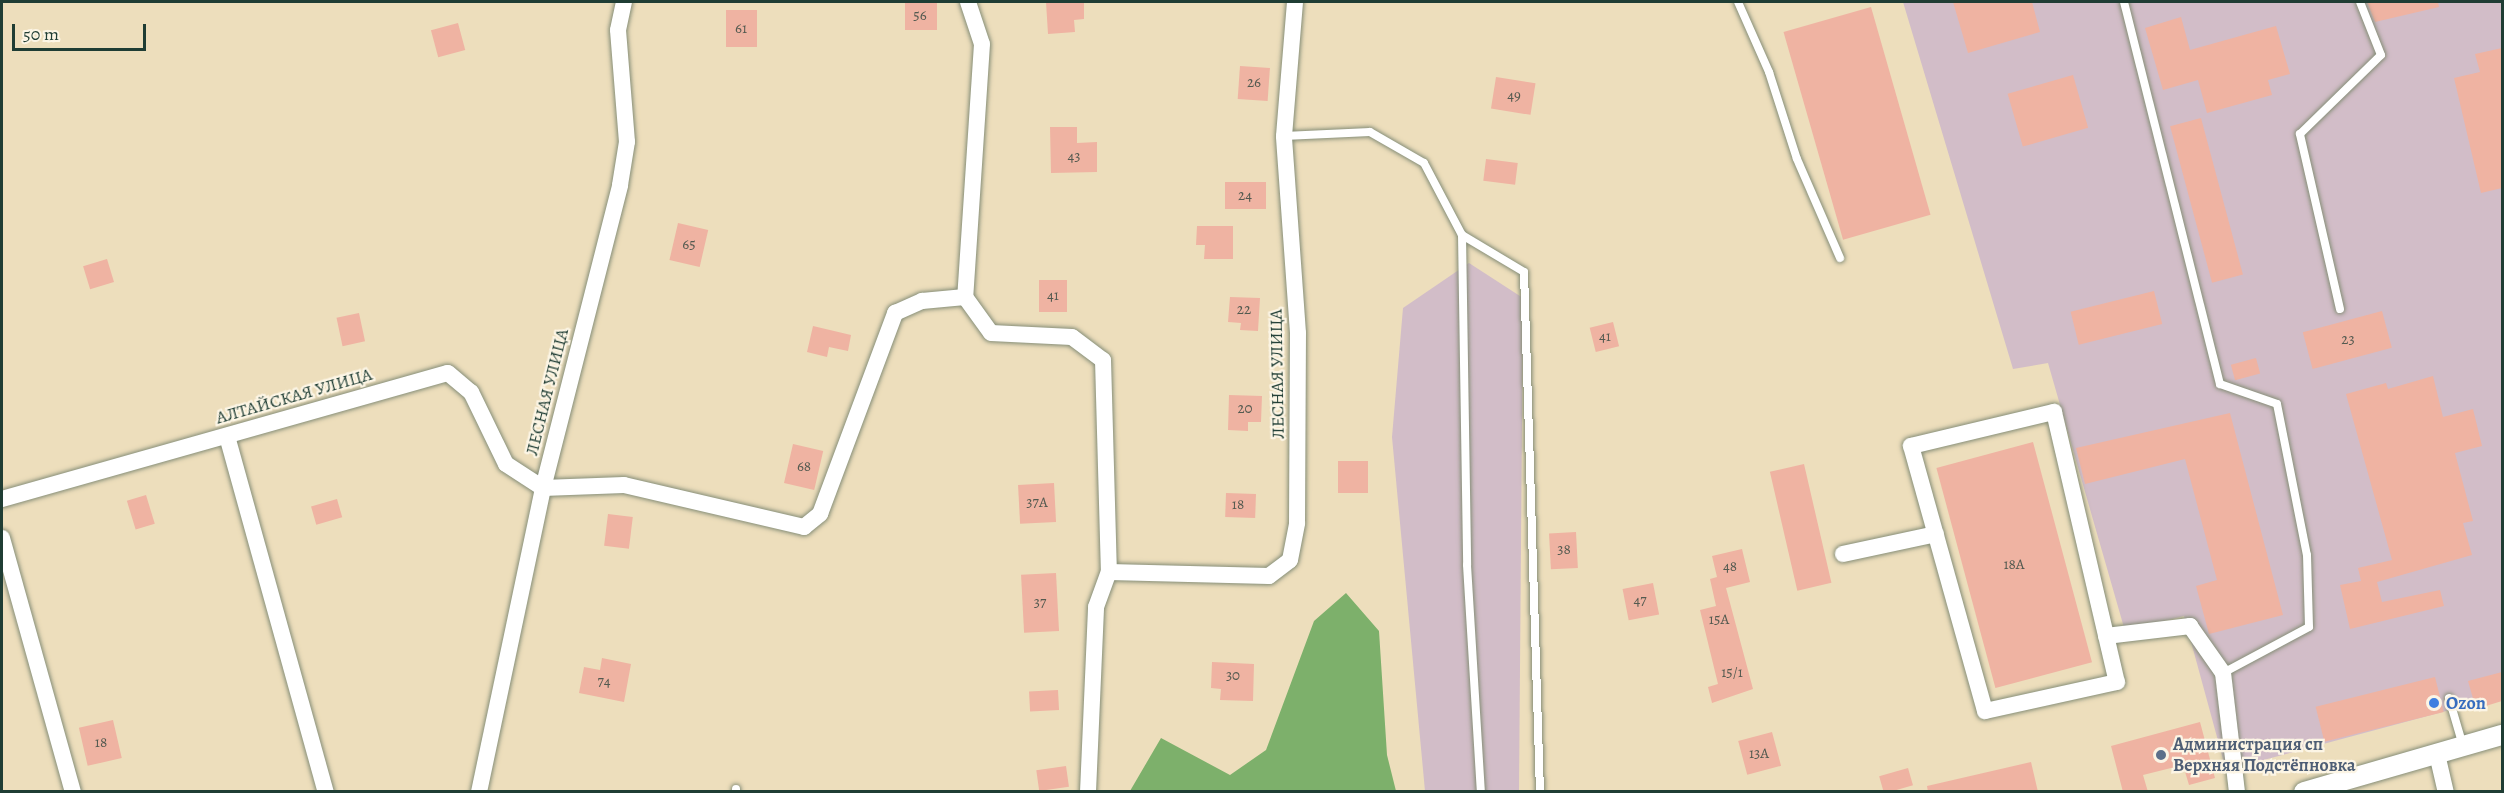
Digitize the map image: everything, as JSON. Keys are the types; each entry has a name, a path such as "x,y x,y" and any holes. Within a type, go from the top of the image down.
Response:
{"street":[{"name":"ЛЕСНАЯ УЛИЦА","path":"479,792 543,488 620,185 627,142 618,30 624,2"},
{"path":"968,2 982,44 965,297 991,333 1072,337 1103,360 1110,572 1096,607 1088,792"},
{"name":"ЛЕСНАЯ УЛИЦА","path":"1110,572 1269,576 1290,560 1297,523 1298,333 1284,136 1295,2"},
{"path":"543,488 624,484 804,527 820,514 895,314 922,301 965,297"},
{"name":"АЛТАЙСКАЯ УЛИЦА","path":"2,500 448,373 471,392 506,464 543,488"},
{"path":"2054,412 2106,636 2116,682 1985,711 1911,446 2054,412"},
{"path":"226,436 326,792"},
{"path":"1844,554 1936,534"},
{"path":"2,538 72,792"},
{"path":"2106,636 2190,626 2223,673 2236,792"},
{"path":"2304,792 2502,735"},
{"path":"2437,754 2446,792"}],"lane":[{"path":"1738,2 1769,72 1797,159 1840,258"},
{"path":"2125,2 2220,384 2277,404 2307,555 2309,627 2223,673"},
{"path":"2340,309 2300,134 2381,55 2360,2"},
{"path":"1284,136 1370,132 1424,163 1462,235 1467,565 1480,792"},
{"path":"1462,235 1524,272 1540,792"},
{"path":"2449,698 2463,746"}],"shaded area":[{"path":"1903,2 2502,2 2502,696 2226,770 2184,616 2125,631 2048,363 2013,369"},
{"path":"1469,263 1523,298 1519,791 1425,791 1392,437 1403,308"}],"green space":[{"path":"1346,593 1379,631 1387,755 1396,791 1130,791 1161,738 1230,775 1266,750 1314,621"}],"building":[{"path":"905,2 937,2 937,30 905,30"},
{"path":"1046,2 1084,2 1084,19 1074,20 1075,32 1048,34"},
{"path":"1953,2 2032,2 2040,32 1968,53"},
{"path":"2367,2 2438,2 2439,7 2375,22"},
{"path":"1871,7 1931,215 1843,240 1784,32"},
{"path":"726,10 757,10 757,47 726,47"},
{"path":"2181,17 2190,50 2276,26 2290,74 2268,80 2272,95 2207,113 2198,80 2163,90 2145,28"},
{"path":"458,23 465,50 438,57 431,30"},
{"path":"2502,48 2502,188 2481,193 2454,78 2480,72 2475,54"},
{"path":"1240,66 1270,68 1268,101 1238,99"},
{"path":"2073,75 2088,128 2023,147 2008,94"},
{"path":"1496,77 1536,83 1531,115 1491,109"},
{"path":"2201,118 2243,274 2212,283 2170,126"},
{"path":"1050,127 1077,127 1077,143 1097,142 1097,172 1051,173"},
{"path":"1486,159 1518,163 1515,185 1483,181"},
{"path":"1225,182 1266,182 1266,209 1225,209"},
{"path":"678,223 708,230 700,267 669,260"},
{"path":"1197,226 1233,226 1233,259 1204,259 1205,245 1196,245"},
{"path":"107,259 114,282 90,289 83,266"},
{"path":"1039,280 1067,280 1067,312 1039,312"},
{"path":"2154,291 2162,324 2079,345 2071,312"},
{"path":"1230,297 1260,298 1258,331 1240,330 1241,323 1228,322"},
{"path":"2382,311 2392,348 2313,369 2303,332"},
{"path":"359,313 365,341 343,346 337,318"},
{"path":"1613,322 1619,346 1596,352 1590,328"},
{"path":"813,326 851,335 848,351 829,347 827,357 807,352"},
{"path":"2256,358 2260,373 2235,380 2231,365"},
{"path":"2433,376 2443,417 2473,409 2482,446 2455,453 2473,521 2463,523 2472,555 2377,582 2382,602 2440,590 2444,606 2350,629 2340,585 2361,581 2358,568 2392,560 2346,394 2386,383 2388,389"},
{"path":"1229,395 1262,396 1261,422 1248,422 1248,431 1228,430"},
{"path":"2230,413 2283,615 2209,634 2196,586 2217,580 2185,459 2085,484 2076,448"},
{"path":"2033,442 2092,662 1995,688 1936,468"},
{"path":"793,444 823,451 814,490 784,483"},
{"path":"1338,461 1368,461 1368,493 1338,493"},
{"path":"1804,464 1831,583 1797,591 1770,472"},
{"path":"1054,483 1056,522 1020,524 1018,485"},
{"path":"1226,493 1256,494 1255,518 1225,517"},
{"path":"146,495 155,524 136,530 127,501"},
{"path":"337,499 342,517 316,525 311,506"},
{"path":"608,514 633,517 629,549 604,546"},
{"path":"1576,532 1578,568 1551,569 1549,533"},
{"path":"1742,549 1750,582 1726,588 1753,689 1712,703 1708,687 1718,684 1700,610 1716,606 1710,579 1717,577 1712,556"},
{"path":"1056,573 1059,631 1024,633 1021,575"},
{"path":"1653,583 1659,614 1629,620 1623,589"},
{"path":"602,658 631,664 624,702 579,693 584,667 600,670"},
{"path":"1212,662 1254,664 1253,701 1220,700 1221,689 1211,688"},
{"path":"2502,672 2502,701 2476,709 2468,681"},
{"path":"2435,677 2444,712 2324,742 2316,707"},
{"path":"1058,690 1059,710 1030,711 1029,692"},
{"path":"113,720 122,758 88,766 79,728"},
{"name":"Администрация сп Верхняя Подстёпновка","path":"2200,722 2215,778 2189,785 2183,765 2143,775 2148,792 2123,792 2111,746"},
{"path":"1772,732 1781,766 1747,775 1738,741"},
{"path":"2031,762 2038,792 1928,792 1927,786"},
{"path":"1066,766 1069,787 1039,791 1036,770"},
{"path":"1908,768 1913,785 1884,792 1879,776"}],"place":[{"name":"Ozon","path":"2434,703"},
{"name":"Администрация сп Верхняя Подстёпновка","path":"2161,755"}]}
